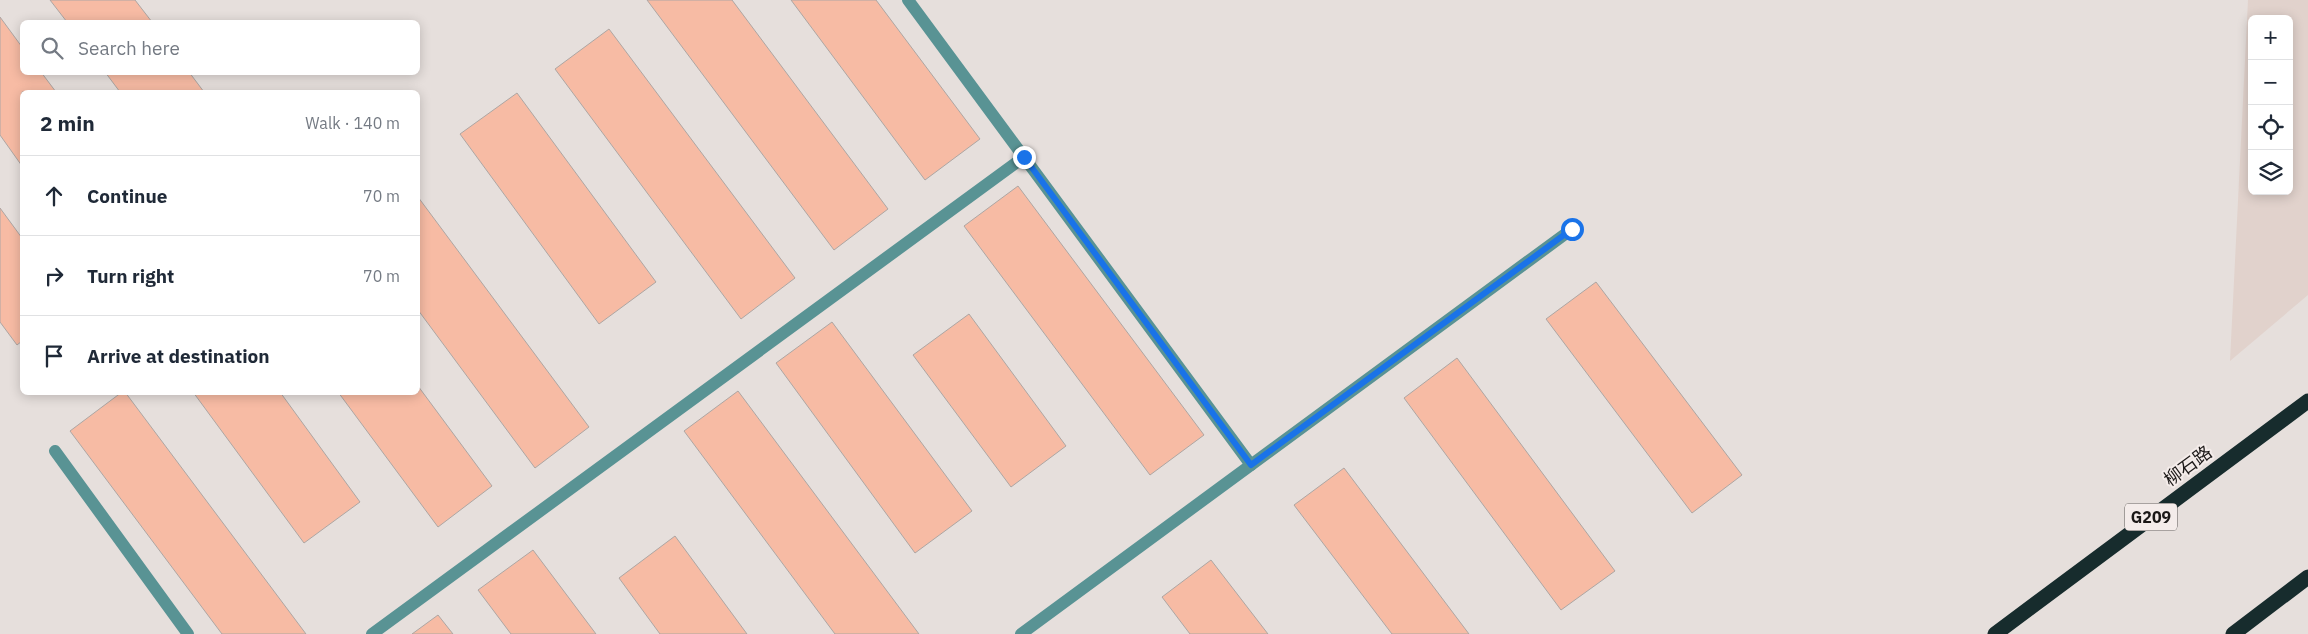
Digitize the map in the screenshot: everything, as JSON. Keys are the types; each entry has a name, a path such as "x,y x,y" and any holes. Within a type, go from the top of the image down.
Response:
{"highway":[{"name":"柳石路","path":"1995,634 2308,401"},
{"path":"2233,634 2308,577"}],"street":[{"path":"908,0 1251,465"},
{"path":"372,634 1024,157"},
{"path":"1021,634 1572,229"},
{"path":"55,451 188,634"}],"shaded area":[{"path":"2248,0 2308,0 2308,295 2230,361"}],"building":[{"path":"50,0 135,0 150,20 65,20"},
{"path":"647,0 732,0 888,209 834,250"},
{"path":"791,0 876,0 980,139 925,180"},
{"path":"0,17 20,44 20,75 43,75 54,90 20,90 20,163 0,135"},
{"path":"609,29 795,278 741,319 555,69"},
{"path":"107,75 191,75 202,90 118,90"},
{"path":"517,93 656,282 599,324 460,134"},
{"path":"1018,186 1204,435 1150,475 964,226"},
{"path":"420,200 589,427 535,468 420,313"},
{"path":"0,208 20,235 20,343 17,345 0,322"},
{"path":"1596,282 1742,475 1692,513 1546,319"},
{"path":"969,314 1066,446 1011,487 913,355"},
{"path":"832,322 972,511 915,553 776,363"},
{"path":"1457,358 1615,571 1561,610 1404,398"},
{"path":"420,389 492,486 438,527 340,395 420,395"},
{"path":"738,391 919,634 835,634 684,431"},
{"path":"118,395 127,395 306,634 222,634 70,431"},
{"path":"195,395 282,395 360,502 304,543"},
{"path":"1344,468 1469,634 1392,634 1294,505"},
{"path":"675,536 747,634 660,634 619,578"},
{"path":"533,550 596,634 511,634 478,590"},
{"path":"1211,560 1268,634 1190,634 1162,597"},
{"path":"438,615 453,634 412,634"}],"route":[{"path":"1024,157 1251,465 1572,229"}]}
